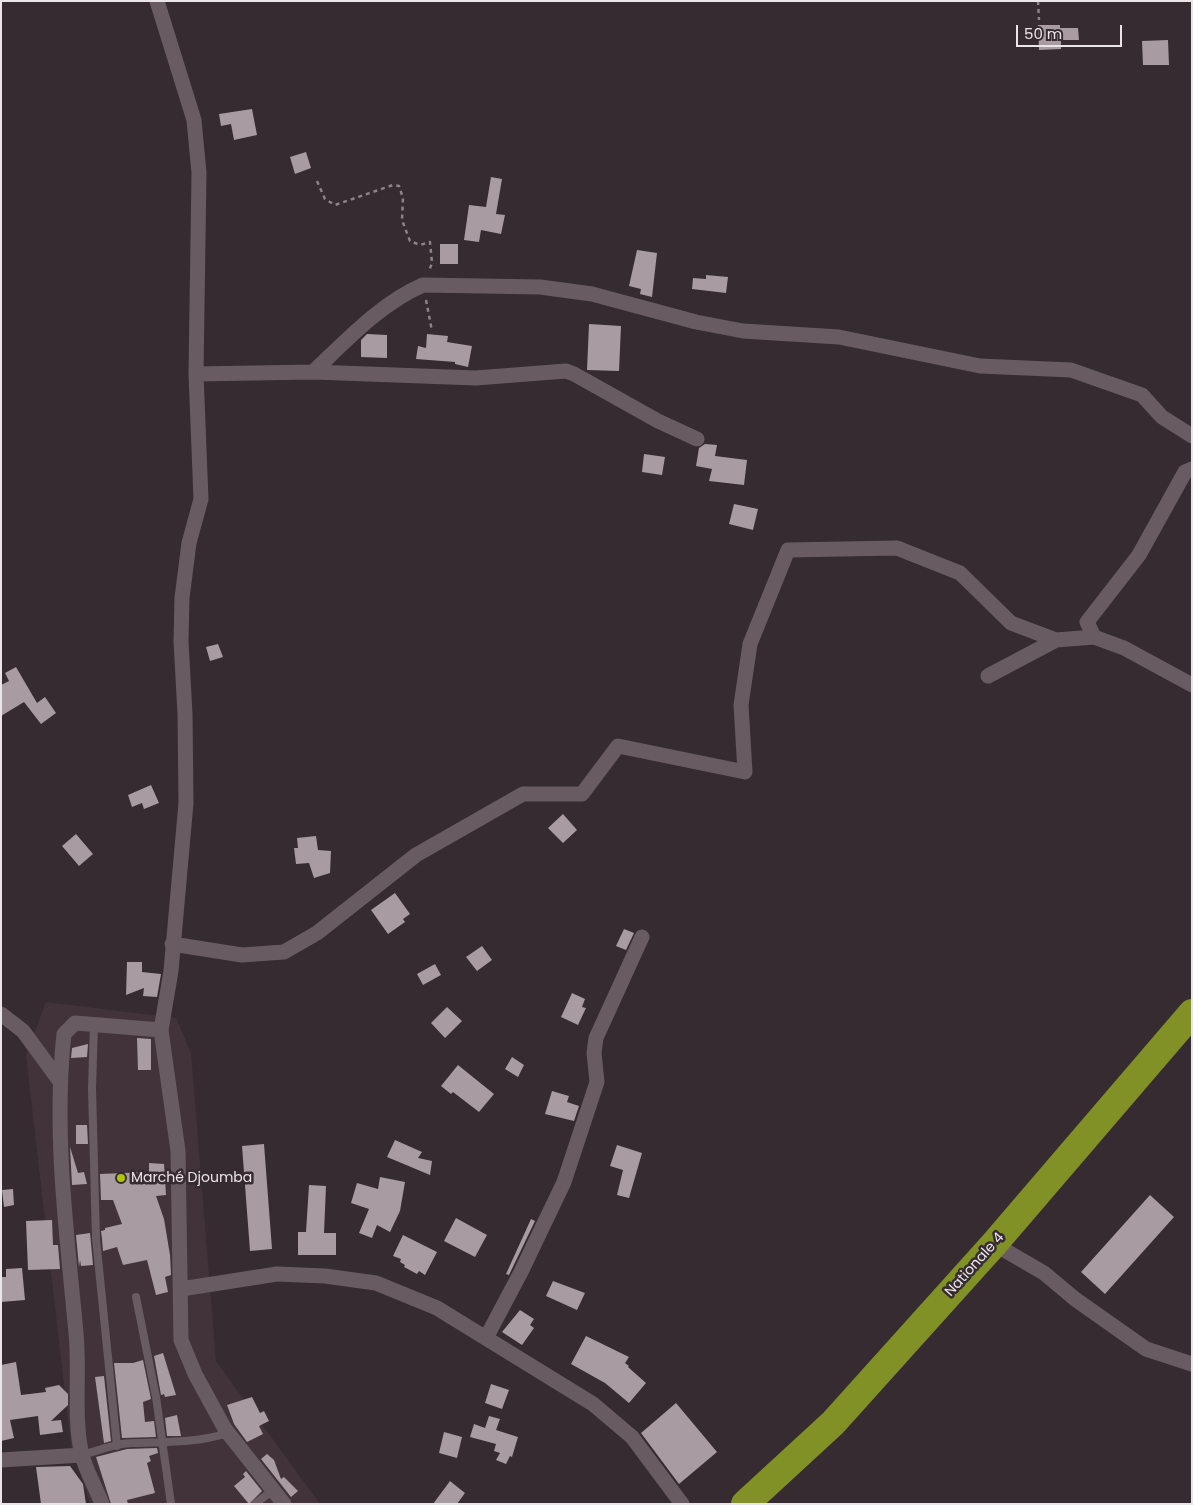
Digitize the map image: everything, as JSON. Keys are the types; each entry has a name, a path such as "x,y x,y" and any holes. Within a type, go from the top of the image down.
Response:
{"highway":[{"name":"Nationale 4","path":"745,1504 833,1423 994,1244 1192,1013"}],"street":[{"path":"157,1 174,59 187,91 198,144 196,374 201,500 188,543 182,598 180,642 185,714 186,803 168,994 161,1030 178,1150 181,1340 195,1374 228,1433 284,1504"},
{"path":"313,372 386,308 408,292 423,285 540,287 592,294 696,322 743,331 839,337 980,366 1071,370 1142,395 1162,417 1192,436"},
{"path":"196,374 313,372 476,378 566,372 574,374 658,421 698,439"},
{"path":"1094,637 1087,622 1139,555 1185,472 1192,469"},
{"path":"172,944 242,955 284,952 317,933 416,854 523,794 582,794 618,746 745,772 740,705 750,644 788,550 897,548 960,573 1011,623 1056,640"},
{"path":"988,676 1056,640 1094,637 1124,648 1192,685"},
{"path":"486,1338 515,1285 564,1182 597,1082 594,1053 596,1038 642,937"},
{"path":"1,1014 23,1031 59,1080"},
{"path":"102,1504 82,1455 79,1428 78,1356 67,1238 60,1128 59,1080 64,1034 75,1023 161,1030"},
{"path":"994,1244 1044,1273 1075,1299 1146,1349 1192,1364"},
{"path":"181,1289 277,1274 325,1276 376,1282 437,1308 593,1404 632,1437 682,1504"},
{"path":"1,1460 82,1455"}],"lane":[{"path":"94,1024 92,1089 96,1239 117,1446"},
{"path":"136,1297 155,1390 171,1504"},
{"path":"82,1455 131,1443 162,1443 215,1437 228,1433"},
{"path":"255,1504 273,1490"}],"path":[{"path":"1038,1 1039,20"},
{"path":"317,181 325,199 335,205 394,185 399,186 403,198 402,220 410,241 420,245 430,242 432,263 423,285 432,331"}],"shaded area":[{"name":"Marché Djoumba","path":"46,1002 176,1018 191,1053 216,1361 320,1504 90,1504 71,1446 26,1055"}],"building":[{"path":"1038,25 1060,25 1060,28 1078,28 1079,40 1061,40 1061,49 1039,50"},
{"path":"1168,40 1169,65 1143,65 1142,41"},
{"path":"252,109 257,135 234,140 231,124 221,126 219,114"},
{"path":"306,152 311,168 295,174 290,157"},
{"path":"491,177 502,179 496,214 505,215 501,234 481,230 479,242 464,240 469,205 486,207"},
{"path":"440,244 458,244 458,264 440,264"},
{"path":"637,250 657,253 652,297 640,294 641,289 629,286"},
{"path":"706,275 728,277 726,293 692,289 693,278 706,279"},
{"path":"589,324 621,326 619,371 587,370"},
{"path":"367,334 387,335 387,358 361,357 361,340"},
{"path":"427,334 448,336 447,342 472,346 468,367 455,364 455,362 416,359 418,346 426,348"},
{"path":"705,444 717,445 715,456 747,460 744,485 709,481 712,469 696,466 699,448"},
{"path":"644,454 665,457 662,475 642,472"},
{"path":"734,504 758,509 753,530 729,524"},
{"path":"218,644 223,657 210,661 206,647"},
{"path":"16,667 37,703 45,697 56,713 41,724 24,702 1,716 1,685 9,681 5,673"},
{"path":"151,785 159,803 144,809 142,803 132,807 128,795"},
{"path":"563,814 577,830 563,843 548,828"},
{"path":"76,834 93,854 79,866 62,846"},
{"path":"316,836 318,850 331,851 330,873 314,878 309,863 296,864 294,848 298,848 297,838"},
{"path":"395,893 410,914 403,919 405,922 388,934 371,910"},
{"path":"624,929 634,933 626,950 616,946"},
{"path":"482,946 492,960 477,971 466,957"},
{"path":"127,962 142,962 142,972 161,974 157,997 143,996 144,988 126,995"},
{"path":"435,964 441,975 423,985 417,974"},
{"path":"572,993 585,999 582,1007 586,1008 578,1025 561,1017"},
{"path":"447,1007 462,1021 445,1038 431,1023"},
{"path":"137,1038 151,1039 151,1070 138,1070"},
{"path":"88,1044 87,1057 71,1058 72,1048"},
{"path":"512,1057 524,1065 518,1077 505,1069"},
{"path":"458,1065 494,1094 479,1112 453,1092 451,1094 441,1086"},
{"path":"552,1091 569,1096 567,1102 579,1106 574,1121 545,1114"},
{"path":"76,1125 87,1125 88,1144 76,1144"},
{"path":"395,1140 422,1152 418,1158 432,1161 430,1175 387,1157"},
{"path":"264,1144 272,1249 250,1251 242,1146"},
{"path":"617,1145 642,1153 629,1198 617,1195 623,1170 610,1166"},
{"path":"70,1147 78,1173 84,1172 87,1184 72,1185"},
{"path":"149,1163 164,1164 166,1195 156,1196 164,1219 170,1255 171,1275 165,1277 168,1292 156,1295 147,1260 123,1265 117,1247 103,1251 101,1231 105,1230 105,1228 122,1224 113,1200 101,1200 100,1174 149,1172"},
{"path":"380,1177 405,1182 400,1211 390,1232 377,1225 372,1238 359,1233 369,1209 351,1203 357,1183 378,1189"},
{"path":"309,1185 326,1186 324,1233 336,1233 336,1255 298,1255 298,1232 306,1232"},
{"path":"13,1189 14,1205 4,1207 2,1190"},
{"path":"1150,1195 1174,1217 1105,1294 1081,1272"},
{"path":"456,1218 487,1235 475,1257 444,1241"},
{"path":"531,1219 535,1221 509,1275 506,1274"},
{"path":"52,1220 53,1245 58,1245 60,1269 28,1270 26,1221"},
{"path":"90,1233 93,1265 81,1266 80,1260 79,1267 76,1235"},
{"path":"403,1235 437,1252 425,1275 419,1271 417,1274 404,1267 405,1265 400,1262 401,1259 393,1256"},
{"path":"22,1268 25,1300 1,1302 1,1277 6,1277 6,1269"},
{"path":"553,1281 585,1293 577,1310 546,1296"},
{"path":"520,1310 534,1319 530,1325 534,1328 522,1345 502,1332"},
{"path":"586,1336 629,1357 625,1363 646,1383 629,1403 605,1383 571,1364"},
{"path":"163,1353 176,1395 165,1397 164,1394 161,1395 154,1356"},
{"path":"143,1360 151,1399 143,1402 145,1422 154,1421 156,1437 122,1438 114,1363 133,1363"},
{"path":"16,1362 21,1395 46,1392 45,1388 59,1385 68,1394 68,1405 51,1421 61,1420 63,1432 40,1435 38,1416 10,1420 14,1438 1,1441 1,1365"},
{"path":"104,1376 111,1441 104,1443 95,1377"},
{"path":"491,1384 509,1390 502,1409 485,1403"},
{"path":"252,1397 260,1413 264,1411 269,1421 259,1426 263,1434 247,1442 234,1424 227,1405"},
{"path":"676,1403 717,1452 679,1484 641,1433"},
{"path":"177,1415 181,1436 167,1436 165,1418"},
{"path":"489,1416 500,1419 496,1430 518,1437 512,1457 510,1456 506,1464 496,1460 500,1453 494,1451 496,1444 470,1437 474,1424 485,1428"},
{"path":"444,1432 462,1437 457,1458 439,1453"},
{"path":"157,1448 158,1453 149,1456 151,1461 147,1463 155,1493 127,1500 128,1504 111,1504 96,1457 127,1449"},
{"path":"267,1454 274,1460 281,1479 284,1477 298,1491 291,1497 261,1459"},
{"path":"70,1466 83,1484 86,1504 41,1504 36,1467"},
{"path":"246,1471 262,1491 249,1504 234,1486 245,1477 243,1474"},
{"path":"450,1481 465,1493 457,1504 433,1504"}],"place":[{"name":"Marché Djoumba","path":"121,1178"}]}
